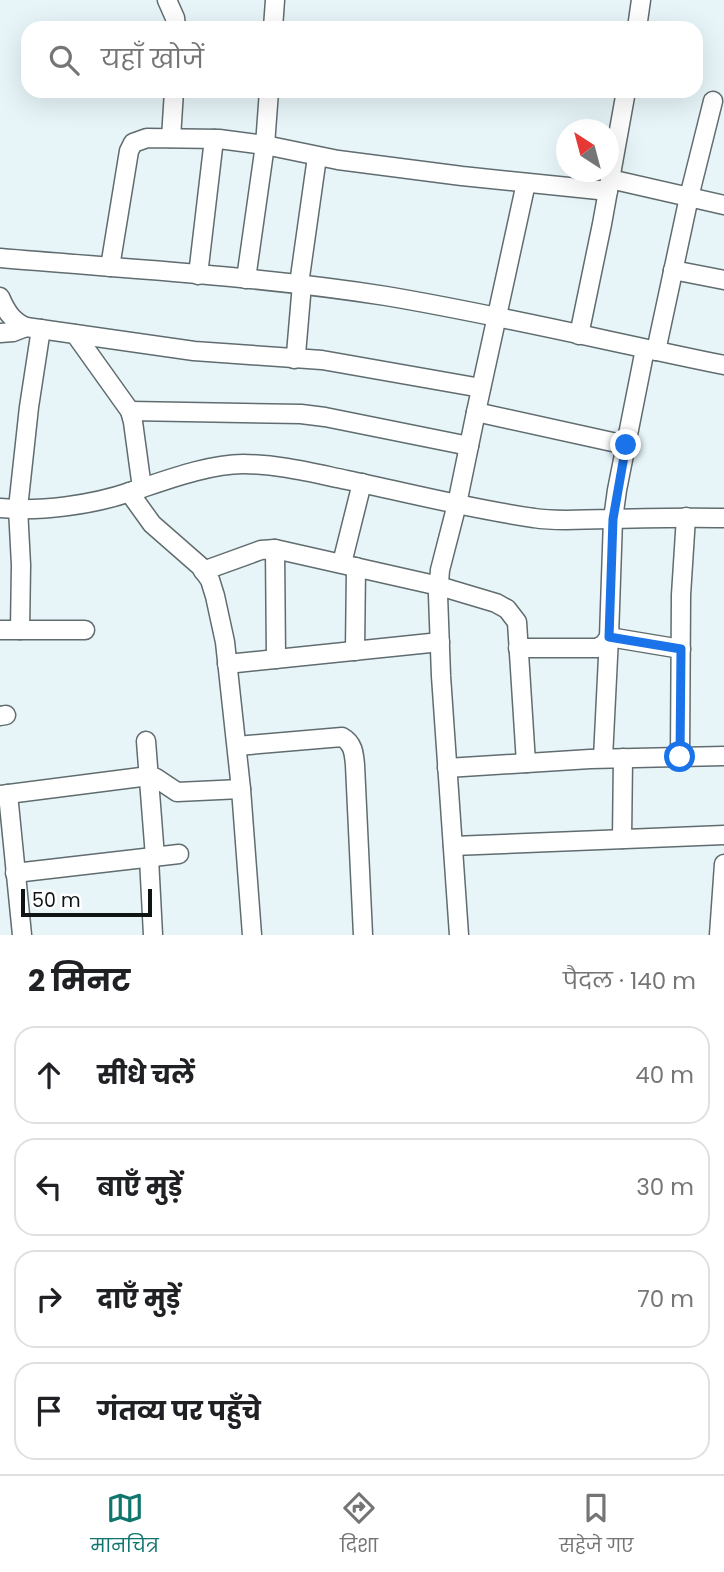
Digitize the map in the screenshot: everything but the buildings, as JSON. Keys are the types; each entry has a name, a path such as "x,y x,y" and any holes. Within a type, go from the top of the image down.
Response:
{"street":[{"path":"167,0 175,21"},
{"path":"274,21 275,0"},
{"path":"638,21 641,0"},
{"path":"171,138 174,98"},
{"path":"246,279 265,145 268,98"},
{"path":"579,335 625,98"},
{"path":"603,758 613,519 626,445 673,270 713,101"},
{"path":"110,267 129,151 133,143 147,138 214,139 265,145 317,157 462,176 526,183 609,185 724,205"},
{"path":"198,275 214,139"},
{"path":"294,359 317,157"},
{"path":"459,935 440,642 440,570 457,504 526,183"},
{"path":"0,258 301,284 497,317 724,365"},
{"path":"673,270 724,281"},
{"path":"0,297 17,323 34,328 182,349 322,360 481,388"},
{"path":"0,333 34,328"},
{"path":"20,630 20,565 9,508 29,407 34,328"},
{"path":"75,334 130,411 134,422 136,490 152,524 200,566 210,580 215,596 228,664 237,746 251,935"},
{"path":"130,411 301,414 469,446"},
{"path":"476,412 626,445"},
{"path":"9,508 96,502 208,469 243,464 296,469 537,519 724,518"},
{"path":"355,650 349,565 362,483"},
{"path":"680,757 681,594 686,517"},
{"path":"203,571 261,550 275,549 439,586 496,603 507,609 517,622 526,763"},
{"path":"275,549 276,659"},
{"path":"0,630 85,631"},
{"path":"609,637 681,649"},
{"path":"518,648 597,648 609,637"},
{"path":"228,664 440,642"},
{"path":"237,746 342,737 348,740 355,755 363,935"},
{"path":"146,741 153,935"},
{"path":"447,768 603,758 724,756"},
{"path":"622,758 622,839"},
{"path":"22,935 4,794 149,776 177,792 241,789"},
{"path":"453,846 724,835"},
{"path":"15,873 179,854"},
{"path":"719,935 724,864"}],"route":[{"path":"626,445 613,519 609,637 681,649 680,757"}]}
